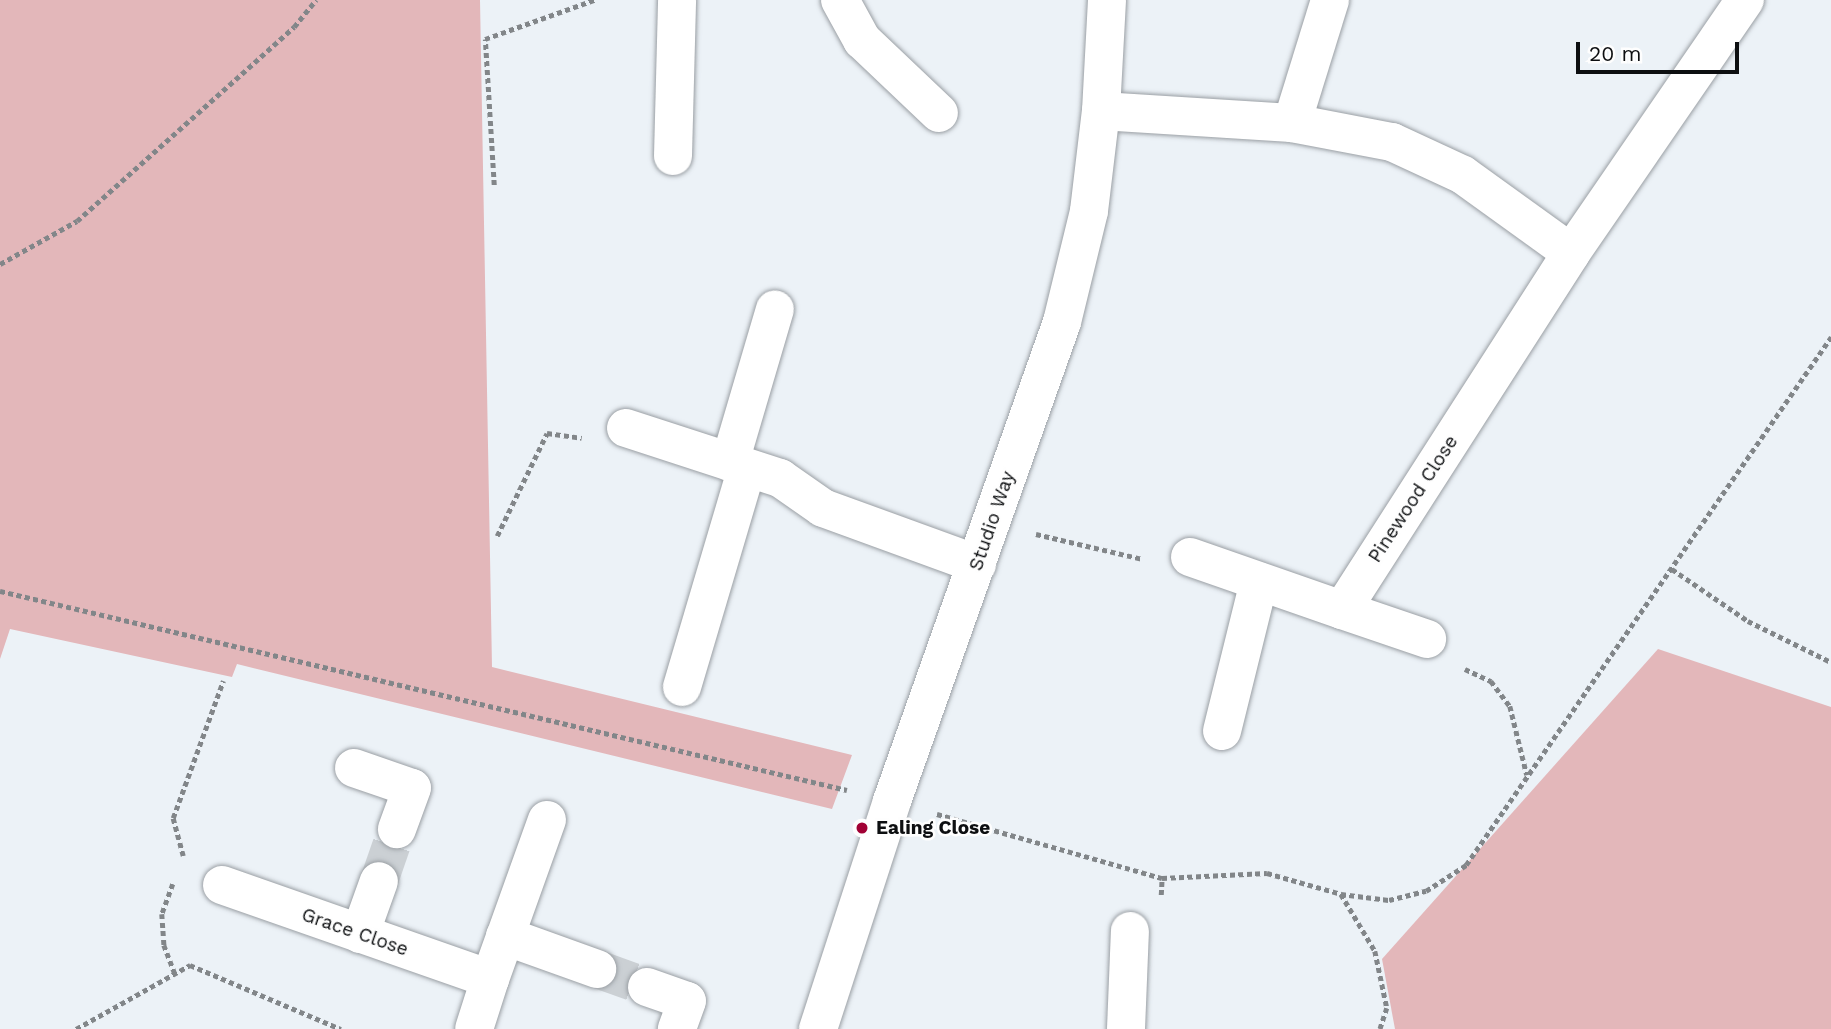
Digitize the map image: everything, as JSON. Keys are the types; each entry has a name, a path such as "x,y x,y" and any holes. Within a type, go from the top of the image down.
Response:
{"street":[{"path":"673,156 677,0"},
{"path":"840,0 862,40 939,113"},
{"name":"Studio Way","path":"818,1029 892,801 1062,322 1089,211 1101,111 1107,0"},
{"path":"1292,123 1330,0"},
{"name":"Pinewood Close","path":"1342,610 1571,253 1745,0"},
{"path":"1101,111 1292,123 1392,142 1451,169 1571,253"},
{"path":"682,687 739,465 775,309"},
{"path":"626,428 780,478 823,508 977,564"},
{"path":"1190,558 1427,639"},
{"path":"1222,731 1259,581"},
{"path":"354,768 412,788 397,830"},
{"path":"474,1029 489,979 547,820"},
{"path":"360,934 379,881"},
{"name":"Grace Close","path":"222,885 489,979"},
{"path":"1126,1029 1130,931"},
{"path":"505,936 597,969"},
{"path":"647,987 687,1001 677,1029"}],"path":[{"path":"0,264 77,221 294,27 316,0"},
{"path":"494,185 485,39 594,0"},
{"path":"0,591 892,801 1162,878 1267,873 1341,894 1389,900 1426,891 1465,865 1831,337"},
{"path":"497,536 547,433 603,441 626,428"},
{"path":"992,523 1178,565 1190,558"},
{"path":"1672,569 1748,621 1831,662"},
{"path":"1427,639 1441,658 1491,681 1510,706 1527,776"},
{"path":"180,864 185,852 173,818 223,681"},
{"path":"175,974 164,945 162,914 176,877"},
{"path":"1341,894 1376,951 1387,1008 1380,1029"},
{"path":"76,1029 190,965 341,1029"}],"shaded area":[{"path":"0,0 480,0 492,667 852,755 832,809 237,664 232,677 10,629 0,659"},
{"path":"1658,649 1831,707 1831,1029 1395,1029 1382,959"}],"tunnel":[{"path":"379,881 397,829"},
{"path":"597,969 647,987"}],"place":[{"name":"Ealing Close","path":"862,828"}]}
